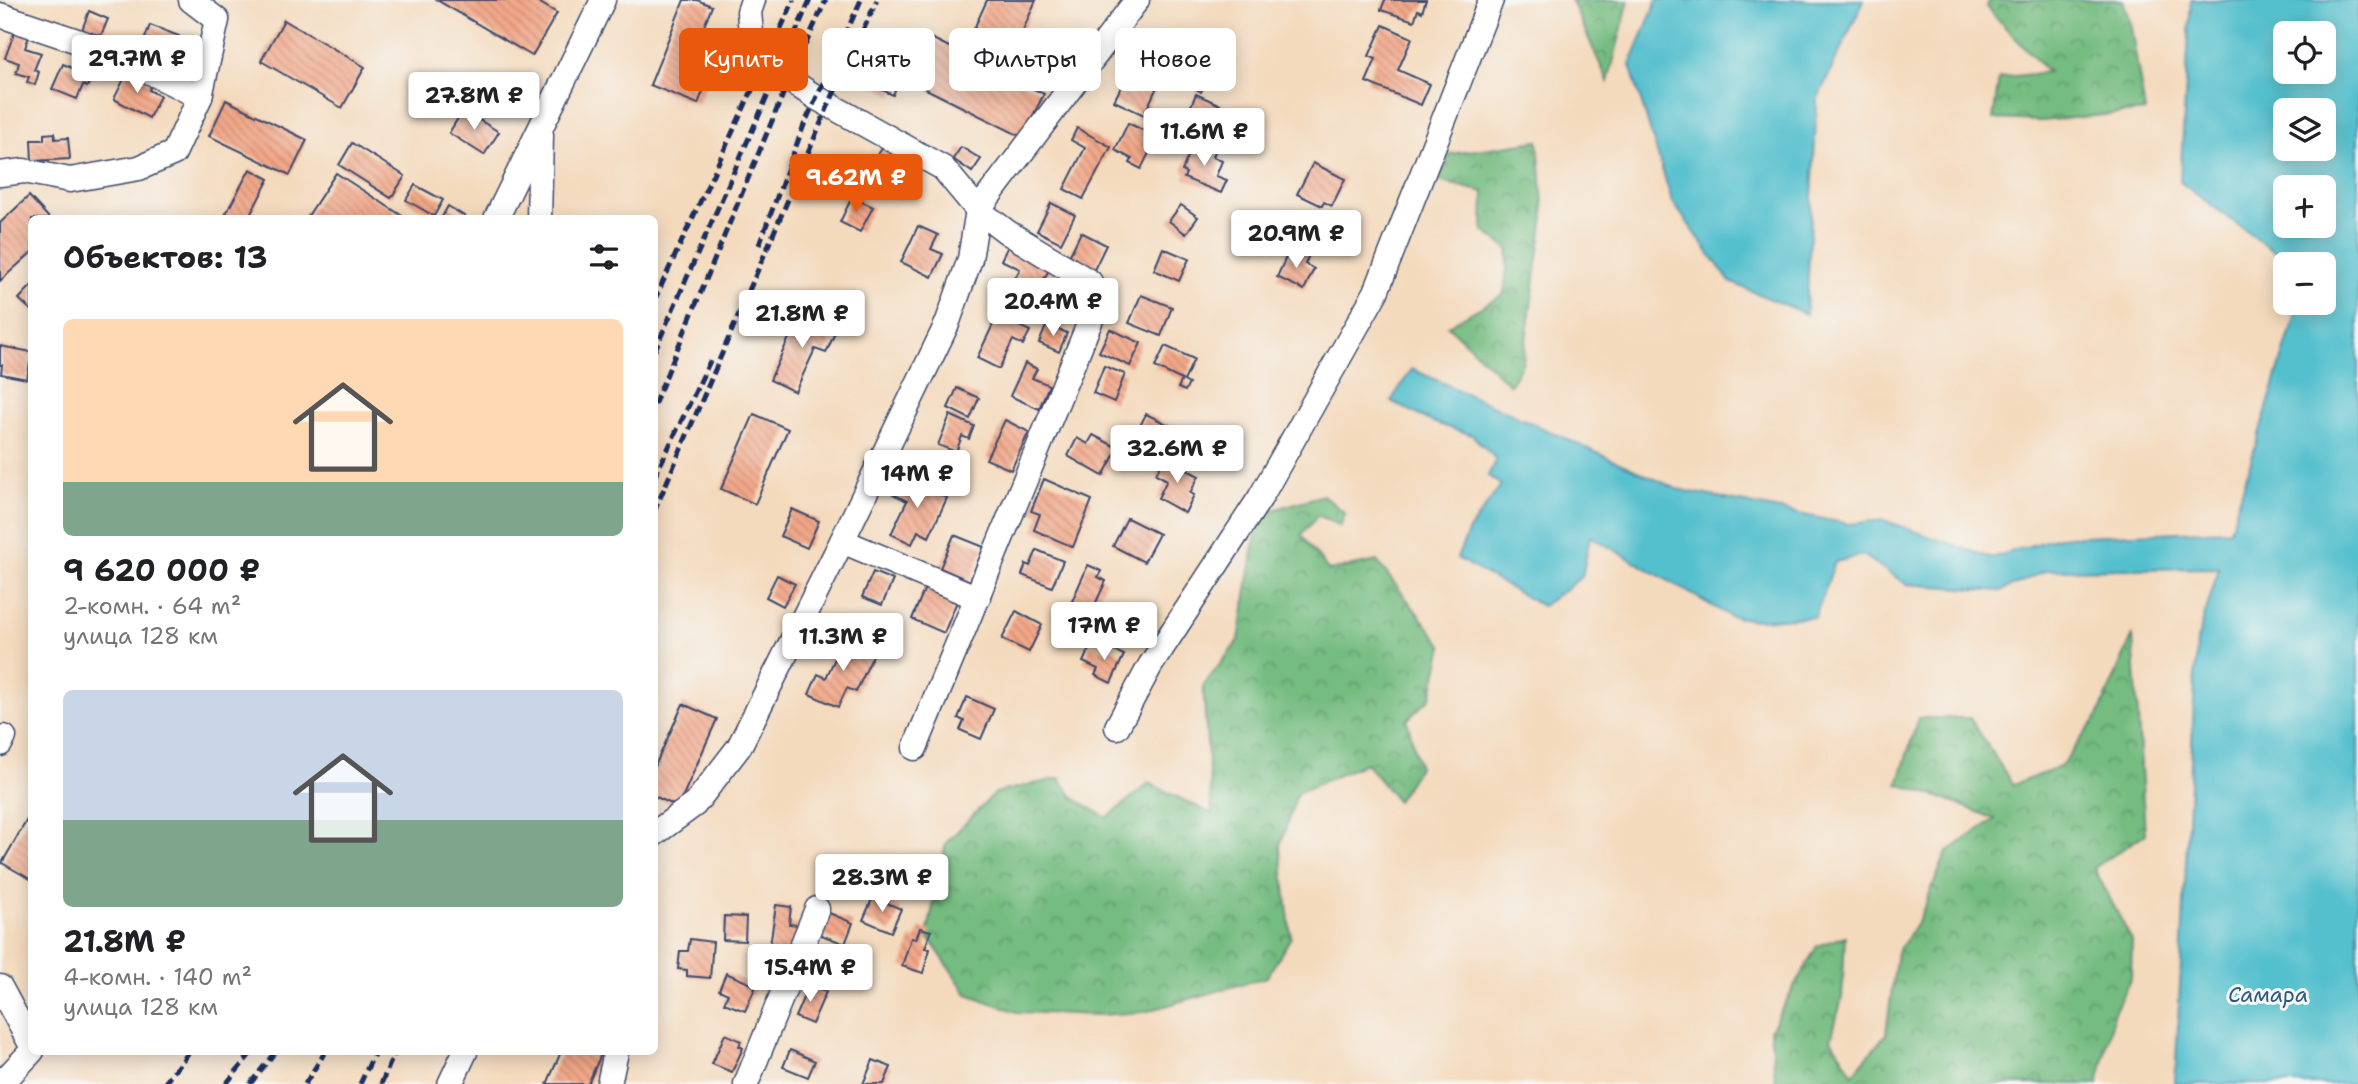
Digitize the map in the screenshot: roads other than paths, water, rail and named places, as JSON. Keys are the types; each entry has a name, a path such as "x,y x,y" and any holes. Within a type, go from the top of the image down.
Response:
{"street":[{"path":"0,174 24,171 70,180 139,168 174,153 200,97 217,20 191,0"},
{"path":"498,215 603,0"},
{"path":"753,0 749,12 751,33 757,50 765,61 817,98 943,168 978,210 1007,232 1090,282 1096,296 1094,312 915,748"},
{"path":"658,831 695,804 739,747 947,324 970,259 978,210 1137,0"},
{"path":"1117,727 1150,666 1260,498 1376,292 1491,0"},
{"path":"0,15 110,52 200,97"},
{"path":"539,215 541,128"},
{"path":"842,541 978,598"},
{"path":"746,1084 817,909"},
{"path":"0,987 28,1034"},
{"path":"1,1084 28,1038"},
{"path":"450,1084 464,1055"},
{"path":"609,1084 615,1055"}],"water":[{"path":"1657,0 1864,0 1817,100 1806,314 1730,282 1672,201 1630,65"},
{"name":"Самара","path":"2191,0 2358,0 2358,1084 2175,1084 2197,641 2219,568 2048,570 2001,591 1906,584 1863,555 1835,562 1815,617 1755,620 1730,616 1590,536 1582,577 1542,606 1457,558 1469,530 1501,485 1488,476 1496,459 1472,435 1432,422 1391,401 1412,369 1677,489 1848,524 1883,520 1991,558 2058,537 2230,530 2295,315 2336,315 2336,252 2275,252 2180,182"}],"railway":[{"path":"658,292 794,0"},
{"path":"658,343 810,0"},
{"path":"658,395 789,80 826,0"},
{"path":"759,245 804,125 861,0"},
{"path":"658,503 829,104 877,0"},
{"path":"658,470 710,361"},
{"path":"164,1084 187,1055"},
{"path":"226,1084 250,1055"},
{"path":"250,1084 273,1055"},
{"path":"305,1084 323,1055"},
{"path":"360,1084 374,1055"},
{"path":"381,1084 394,1055"}]}
